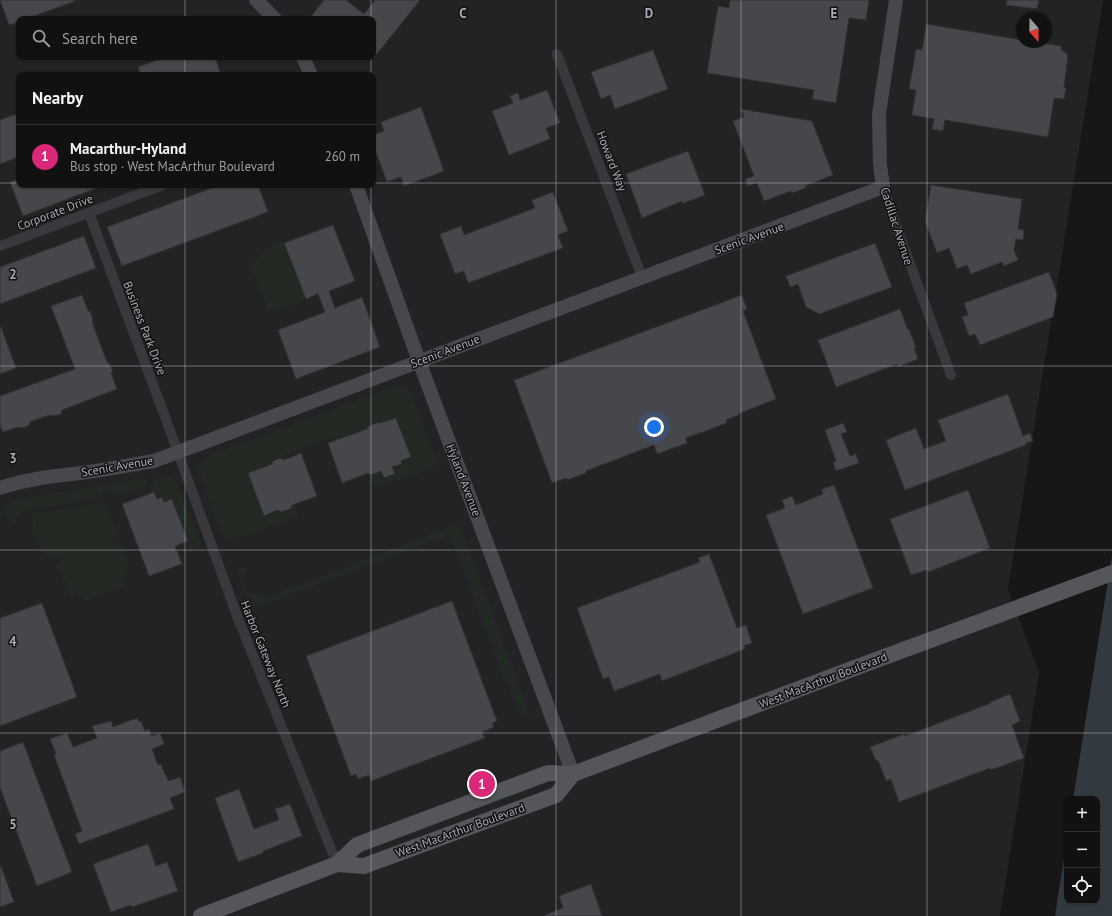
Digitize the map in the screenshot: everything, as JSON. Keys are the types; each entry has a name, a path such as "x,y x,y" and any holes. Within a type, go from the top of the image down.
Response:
{"main road":[{"name":"West MacArthur Boulevard","path":"201,916 337,864 357,845 364,842 548,773 573,774 1112,573"},
{"name":"West MacArthur Boulevard","path":"337,864 364,866 556,795 573,774"}],"street":[{"path":"256,0 272,16"},
{"name":"Cadillac Avenue","path":"896,0 879,114 880,165 883,187 951,375"},
{"name":"Howard Way","path":"557,54 642,277"},
{"path":"304,60 310,72"},
{"name":"Scenic Avenue","path":"0,488 54,476 154,461 177,451 883,187"},
{"name":"Corporate Drive","path":"0,246 155,188"},
{"name":"Hyland Avenue","path":"357,188 419,361 573,774"},
{"name":"Business Park Drive","path":"88,213 177,451"},
{"name":"Harbor Gateway North","path":"177,451 239,622 337,864"}],"shaded area":[{"path":"0,0 1103,0 1008,589 1039,673 1000,916 0,916"},
{"path":"282,240 305,299 297,305 284,306 275,311 267,308 251,265 252,262"},
{"path":"398,386 411,393 438,465 414,475 407,476 403,479 396,479 374,488 369,475 372,476 380,472 383,480 396,475 394,468 412,458 397,417 379,423 376,422 368,425 367,428 336,439 332,437 286,454 284,459 280,457 273,459 271,463 247,472 264,517 278,511 281,513 292,509 294,505 298,516 246,536 224,539 198,470 199,464 206,457 327,412 328,414 332,412 331,410"},
{"path":"167,475 171,476 177,482 202,547 189,552 186,543 189,541 173,498 165,500 163,496 158,497 155,490 149,492 155,478"},
{"path":"145,478 147,483 145,486 133,493 119,494 115,493 113,490 103,491 102,497 99,498 22,511 16,518 16,524 8,518 5,512 6,507 21,499"},
{"path":"101,503 106,506 117,534 111,536 115,546 119,541 129,565 123,581 128,584 86,601 83,596 75,593 72,598 56,566 63,565 56,554 52,560 31,535 33,514"},
{"path":"459,523 530,715 522,718 508,683 506,684 450,535 251,609 237,572 245,567 247,571 241,575 250,596 261,592 264,599"},
{"path":"1112,556 1112,916 1055,916 1064,858 1064,904 1100,904 1100,796 1073,796"}],"building":[{"path":"0,0 75,0 34,16 16,16 16,23 9,25"},
{"path":"324,0 346,0 364,14 375,0 420,0 376,55 376,16 311,16"},
{"path":"730,0 869,0 866,20 849,18 836,103 812,99 814,90 707,73 718,6 729,8"},
{"path":"1007,0 1039,0 1037,9 1006,5"},
{"path":"926,24 1016,39 1016,48 1052,48 1052,45 1061,46 1061,49 1068,55 1064,88 1066,88 1064,99 1054,98 1048,137 945,120 943,131 932,129 934,119 912,115 916,90 909,89 916,49 922,50"},
{"path":"653,50 668,89 615,109 610,95 601,99 591,72"},
{"path":"158,60 216,60 220,72 140,72 138,67"},
{"path":"547,90 560,123 546,128 550,139 509,155 492,111 513,103 510,96 518,93 520,100"},
{"path":"421,107 444,171 404,186 401,177 387,182 376,152 376,134 384,131 381,122"},
{"path":"741,109 812,121 833,175 805,186 806,188 792,193 791,191 764,201 757,183 748,186 745,179 754,176 733,121 744,117"},
{"path":"16,114 16,158 0,164 0,120"},
{"path":"688,151 705,195 682,204 682,201 642,218 626,174"},
{"path":"16,179 16,188 97,188 23,216 10,182"},
{"path":"931,185 1022,199 1018,229 1024,230 1023,240 1016,239 1014,250 1018,260 1004,266 1002,262 971,274 967,265 957,269 949,248 937,253 925,221"},
{"path":"212,188 259,188 268,212 122,266 107,227"},
{"path":"553,192 568,231 558,235 563,248 468,283 464,271 455,274 440,234 461,226 464,235 535,208 532,200"},
{"path":"333,225 355,281 329,291 335,308 362,297 380,347 296,379 278,330 325,312 318,294 306,299 284,243"},
{"path":"84,236 96,268 0,304 0,267"},
{"path":"875,243 892,287 819,314 806,307 798,284 790,287 786,276"},
{"path":"1049,272 1057,294 1053,317 980,345 975,334 969,336 962,317 968,315 964,303"},
{"path":"82,295 88,311 90,311 93,320 92,322 107,362 113,371 111,373 117,389 62,410 61,414 54,416 49,415 30,422 29,425 23,428 18,427 3,432 0,426 0,396 75,369 51,306"},
{"path":"742,295 747,309 743,311 776,399 738,414 739,415 726,420 727,423 686,438 687,443 657,454 654,445 586,471 586,473 567,480 567,478 552,483 514,380"},
{"path":"900,309 916,347 914,348 918,359 898,367 897,364 836,387 818,340"},
{"path":"1,327 16,368 0,374 0,328"},
{"path":"1008,394 1023,436 1030,433 1033,441 1026,443 1026,445 905,490 886,440 916,428 924,449 946,441 938,420"},
{"path":"396,418 411,457 401,461 402,464 392,467 395,474 384,478 381,471 371,475 368,473 342,483 328,443 367,429 369,426 376,423 381,423"},
{"path":"843,423 847,432 841,434 850,456 856,454 859,463 836,471 833,462 836,461 825,430"},
{"path":"301,453 317,496 292,505 292,508 282,512 277,510 264,516 248,473 272,464 273,461 280,458 284,460"},
{"path":"834,485 873,588 803,614 766,515 785,508 782,500 792,496 796,505 823,494 822,489"},
{"path":"968,490 990,548 928,572 927,570 911,575 890,519"},
{"path":"154,492 157,499 162,497 164,502 172,499 188,541 175,546 182,564 149,576 122,504"},
{"path":"709,554 737,628 746,625 752,643 744,646 745,649 662,681 660,674 614,691 609,677 603,679 577,608 700,562 698,558"},
{"path":"452,601 497,721 492,723 494,727 482,732 485,738 371,781 369,775 358,779 356,774 351,776 306,656"},
{"path":"42,603 77,697 0,726 0,618"},
{"path":"1010,694 1020,721 1012,725 1024,758 991,770 990,768 899,802 891,779 886,781 878,760 876,761 870,747 904,734 905,736 991,703 990,702"},
{"path":"137,718 139,722 141,721 145,731 149,729 152,736 160,733 164,744 152,749 158,765 161,764 168,781 180,777 185,792 170,798 174,809 79,844 75,834 82,831 54,755 56,754 50,739 67,733 73,747 97,738 92,726 111,721 113,727"},
{"path":"23,742 72,872 37,886 0,788 0,751"},
{"path":"239,789 254,829 279,820 275,809 290,804 302,836 238,862 215,798"},
{"path":"148,844 156,866 167,862 178,891 132,907 131,905 111,912 93,864"},
{"path":"1,866 14,902 0,907 0,867"},
{"path":"591,884 602,916 545,916 563,908 559,896"}],"place":[{"name":"Macarthur-Hyland","path":"482,784"}]}
